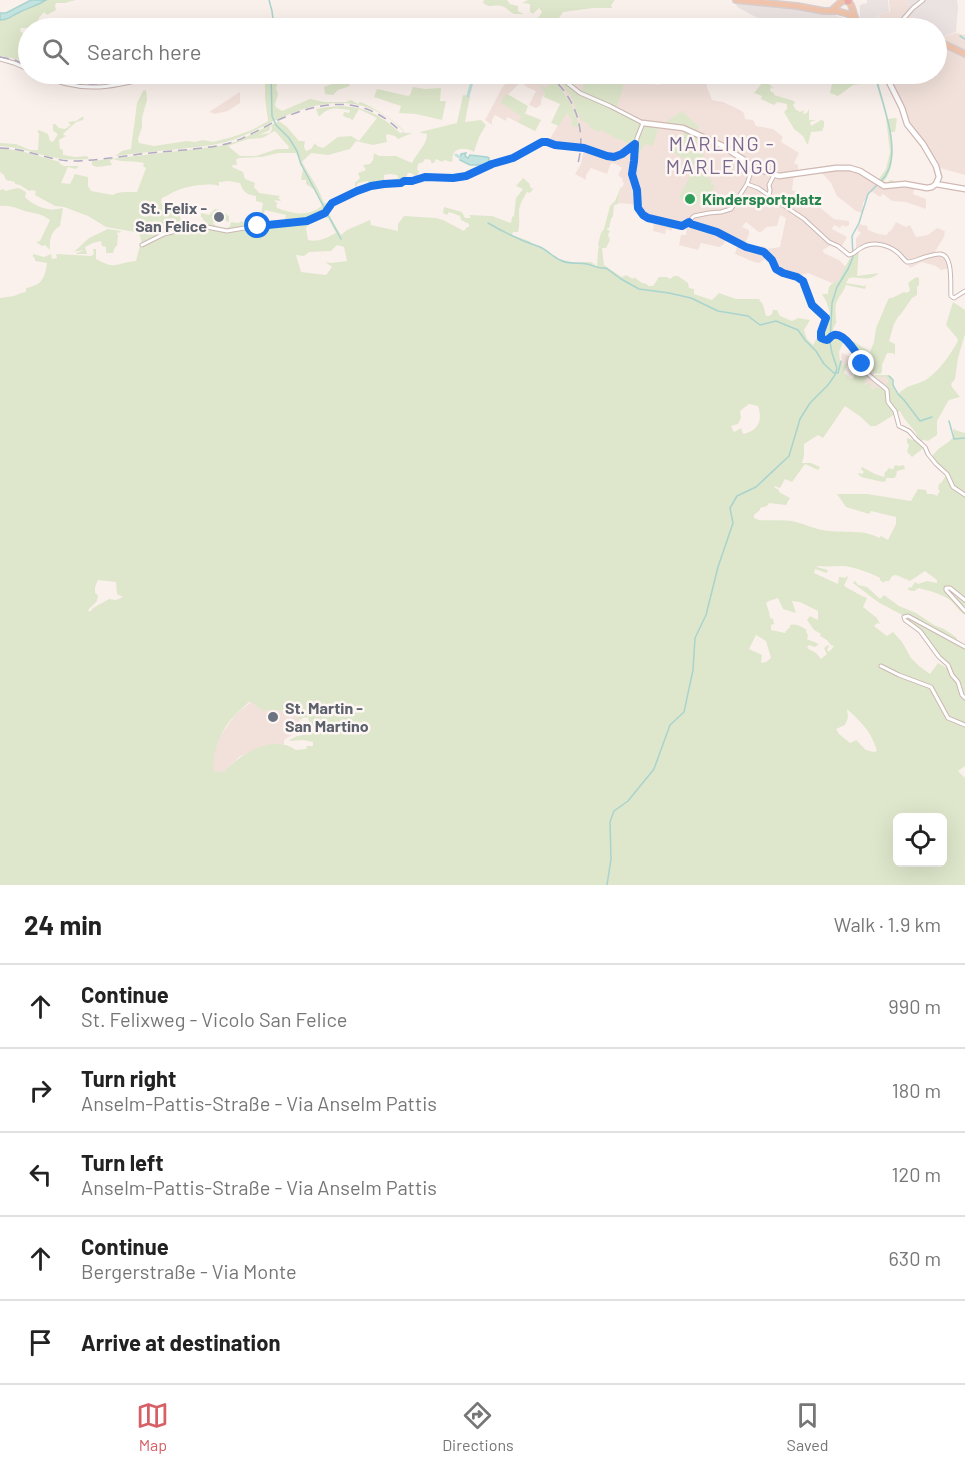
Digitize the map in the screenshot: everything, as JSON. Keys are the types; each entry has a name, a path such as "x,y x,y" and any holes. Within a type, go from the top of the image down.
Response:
{"main road":[{"path":"736,0 831,11 845,5 855,18"},
{"path":"947,45 965,54"}],"street":[{"path":"906,18 923,0"},
{"path":"0,59 18,65"},
{"path":"65,84 87,88 121,84"},
{"path":"569,84 580,93 643,123 683,128 721,145 753,166 774,175 784,176 844,168 860,171 884,186 905,184 929,188 937,182 939,177 936,166 907,124 890,84"},
{"path":"643,123 635,144 632,174 637,188 638,208 643,215 653,220 682,226 694,216 731,209 747,184 753,166"},
{"path":"142,244 164,234 192,227 201,226 227,231 268,224 307,221 325,213 332,203 371,186 401,183 425,177 466,176 492,164 513,158 536,144 545,142 584,148 614,157 635,144"},
{"path":"769,196 769,185 774,175"},
{"path":"937,182 965,189"},
{"path":"747,184 758,188 804,219 829,242 849,255 861,247 878,244 897,252 907,262 942,254 950,265 952,298 957,298 965,291"},
{"path":"689,222 718,232 746,247 763,251 772,260 776,269 803,281 812,305 826,318 821,338 828,340 837,335 855,350 867,374 887,390 888,402 895,411 899,426 909,431 925,447 936,464 947,474 950,483 965,495"},
{"path":"965,600 950,588 946,588 946,591 965,611"},
{"path":"965,647 908,616 904,617 924,635 939,657 948,665 965,698"},
{"path":"881,666 931,687 948,718 965,725"}],"shaded area":[{"path":"867,0 888,0 889,12 879,14 876,18 860,18 860,5 867,3"},
{"path":"889,0 908,0 910,15 914,18 877,18 879,14 890,12"},
{"path":"908,0 957,0 956,32 947,35 947,18 915,18 910,15"},
{"path":"736,2 828,11 843,18 757,18 736,5"},
{"path":"956,33 965,35 965,175 940,168 911,130 891,84 947,84 947,36"},
{"path":"505,84 519,84 500,102 525,115 541,120 535,131 507,117 506,121 495,115 492,125 485,120"},
{"path":"523,84 550,84 541,100 541,105 536,108 529,105 536,91"},
{"path":"556,84 706,84 712,100 723,102 740,110 744,113 745,119 753,120 756,126 773,129 783,137 781,142 799,153 794,163 798,165 798,174 794,174 792,190 812,199 809,204 816,208 818,206 834,219 849,221 846,227 842,225 840,228 834,225 832,229 847,237 840,249 831,245 823,250 824,253 839,260 846,267 838,281 832,283 808,273 801,275 790,271 783,273 776,269 769,256 759,263 754,262 735,254 738,243 727,238 719,247 701,243 698,250 679,245 681,235 686,235 687,226 673,224 672,231 666,229 665,234 653,231 654,221 637,207 618,203 624,183 618,175 622,168 611,163 607,174 591,168 586,175 586,180 575,174 581,164 584,149 548,142 571,103","holes":["780,215 786,218 780,247 767,249 764,246 759,249 745,245 749,230 742,227 746,222 760,233 767,227 777,226"]},
{"path":"240,92 240,103 228,111 215,114 209,112"},
{"path":"855,169 880,184 915,185 913,194 926,199 926,209 906,202 892,201 883,194 880,197 871,191 863,203 862,213 856,211 837,196 831,183 821,172 821,170"},
{"path":"896,222 906,227 910,225 916,237 928,235 937,228 945,231 933,255 945,256 950,268 941,270 922,262 910,268 899,253 878,244 856,250 856,238 861,233 857,230 859,224 867,226 868,230 886,235"},
{"path":"842,353 856,359 873,371 875,377 886,377 888,383 875,390 870,387 870,384 865,386 868,377 863,376 861,371 858,373 850,365 842,366"},
{"path":"252,701 262,711 291,711 300,720 295,733 284,740 284,744 265,746 239,757 224,772 213,772 213,755 219,738 235,715"}],"green space":[{"path":"46,0 76,0 56,3 56,10 47,15 44,12 39,18 18,18 18,60 0,56 0,20 8,19"},
{"path":"484,0 507,0 510,4 518,6 518,11 524,14 514,14 501,6 488,6 483,3"},
{"path":"528,0 615,0 611,5 612,8 563,12 559,18 538,18 542,12 539,8 533,14 530,12 530,4 522,3"},
{"path":"265,84 277,84 278,94 275,105 282,111 310,99 325,102 351,100 371,107 392,120 402,129 405,133 412,133 398,139 387,134 387,142 373,145 356,141 350,149 328,155 311,153 302,162 324,203 332,203 327,212 341,235 370,220 371,225 398,231 398,224 404,216 436,218 464,231 469,227 469,224 461,220 460,216 449,212 447,215 443,213 444,207 462,212 465,218 471,218 469,215 492,216 511,223 516,198 523,189 516,186 523,178 533,189 530,193 527,192 522,201 519,209 518,232 513,232 512,235 542,247 559,259 570,262 591,262 597,266 601,233 610,206 615,201 621,187 618,204 614,205 609,228 606,229 610,231 608,235 610,240 606,248 602,248 604,265 622,277 626,275 633,279 634,277 648,286 653,286 659,277 670,279 678,276 688,283 689,288 694,289 694,294 712,300 719,293 736,299 759,299 766,316 772,314 773,310 777,310 780,316 792,321 798,318 810,320 804,330 807,339 813,345 825,316 830,313 822,294 828,294 830,285 838,281 851,256 859,249 857,276 879,273 867,278 849,278 846,283 866,285 865,289 846,285 837,302 834,335 841,337 850,345 853,341 870,352 876,328 889,298 910,291 908,283 916,277 919,278 917,295 912,298 894,324 889,341 895,344 895,355 887,353 880,374 873,373 864,366 850,346 843,343 839,352 842,366 848,364 844,373 852,379 854,369 858,373 861,370 863,376 868,376 864,385 871,383 870,387 875,390 875,386 878,388 888,382 886,377 874,377 875,375 892,377 898,394 929,378 958,341 946,325 953,302 965,310 965,334 955,379 951,384 960,397 949,400 937,421 937,435 928,441 920,442 925,447 912,457 907,452 909,445 907,438 913,440 917,435 900,411 876,426 870,426 845,406 823,438 818,435 804,444 802,463 811,463 820,467 818,470 805,464 792,482 785,479 780,488 775,486 779,492 790,498 786,505 769,503 760,508 754,518 791,521 830,531 866,533 888,540 896,524 896,517 871,511 869,514 846,507 837,494 867,494 911,501 918,489 926,490 927,494 937,496 940,491 939,484 947,474 932,458 936,451 954,436 953,428 965,433 965,615 951,601 940,595 919,588 914,591 908,590 915,582 918,584 927,581 937,583 937,580 925,571 910,581 896,575 884,583 872,574 846,566 817,566 828,570 827,573 815,569 814,573 838,584 839,577 848,577 844,586 867,598 863,607 877,618 880,624 877,623 874,626 887,636 893,632 911,658 930,674 938,663 949,667 925,636 906,618 919,624 908,615 904,616 878,602 853,583 855,581 858,585 867,587 880,599 884,595 899,606 944,629 956,637 959,644 965,646 965,766 958,771 965,778 965,885 0,885 0,298 26,292 26,288 42,280 47,263 35,261 33,254 44,257 51,254 52,259 57,258 56,254 91,256 94,254 93,249 96,249 96,259 113,265 136,261 142,244 140,236 135,232 106,227 88,216 55,206 35,195 36,191 29,191 15,182 6,180 0,172 0,148 21,151 60,162 64,166 79,166 76,169 68,167 61,183 70,184 75,174 88,177 88,186 91,191 113,195 121,192 137,192 146,168 143,166 144,163 113,159 110,161 112,165 97,167 92,165 92,161 220,146 238,141 270,125 270,130 259,135 270,133 271,125 279,121 299,141 305,141 306,151 311,149 315,143 323,148 338,137 351,136 359,141 377,118 359,109 352,121 343,116 344,112 349,113 350,110 337,108 329,109 319,117 316,109 340,106 362,109 382,118 401,134 404,132 376,111 346,103 330,104 297,111 226,142 115,156 131,149 137,103 143,91 146,90 147,100 139,143 154,146 187,141 213,142 252,130 268,121","holes":["275,131 289,147 288,149 277,149 256,156 240,156 228,146 248,139 262,138","278,153 296,153 303,169 301,180 306,180 306,184 315,190 322,206 306,213 289,212 277,208 278,204 274,200 280,201 278,198 280,196 259,193 254,188 255,183 245,179 243,172 232,167 237,165 236,160 239,158 262,157","219,182 240,183 242,189 256,196 256,201 263,203 261,214 263,215 265,210 286,215 285,219 306,222 268,225 253,231 252,228 241,230 256,226 244,225 241,221 231,222 227,228 216,226 212,222 218,222 219,213 224,216 224,220 229,222 229,216 215,209 209,215 201,213 205,225 179,229 177,224 181,222 179,210 167,209 161,202 162,198 187,187 219,186","324,215 336,233 319,240 308,240 306,228 317,221 315,218","337,245 344,247 347,261 325,262 332,267 326,275 301,272 296,255 304,256 309,252 331,251","749,404 758,406 760,416 758,424 748,433 743,434 741,428 734,432 731,426 738,424 741,418 740,411","98,580 116,582 117,594 123,597 116,600 109,599 90,612 88,610 97,601 98,595 95,593","778,598 783,609 796,613 792,601 800,602 818,611 818,620 810,616 807,620 814,630 821,634 820,636 834,646 829,652 828,645 824,648 827,654 821,659 807,648 809,645 815,647 819,644 807,639 807,630 794,625 790,625 785,633 771,630 771,625 774,624 766,603","756,635 766,641 771,658 766,662 761,663 762,655 749,649","249,702 262,711 291,711 300,720 308,717 310,735 299,736 289,741 304,740 313,742 313,746 296,750 287,745 267,745 248,753 224,772 213,771 214,756 221,734 235,715","847,709 865,728 877,751 866,750 856,740 850,743 839,734 836,729 845,725 848,718"]},
{"path":"332,84 349,84 350,86 338,90 333,95 325,94 324,87"},
{"path":"549,84 557,84 562,89 575,113 579,127 573,127 571,123 573,120 567,113 559,126 551,123 560,104 544,97 545,92 541,88 542,86 547,88"},
{"path":"562,84 566,84 584,98 612,108 645,126 659,126 653,146 645,144 639,153 633,144 587,126 591,126 580,119 571,96"},
{"path":"584,84 624,84 617,107 583,93"},
{"path":"762,84 769,84 775,89 771,87 770,91 774,95 794,101 793,105 796,110 800,112 804,110 803,114 809,109 809,120 816,120 810,122 811,126 821,120 824,121 822,131 811,132 807,144 803,136 794,129 784,112 787,104 777,102 774,105 754,93"},
{"path":"832,84 861,84 853,85 838,96 830,93"},
{"path":"877,84 878,84 887,119 897,119 895,132 891,132 892,164 884,181 895,182 885,184 878,180 886,169 890,152 886,118"},
{"path":"413,87 441,88 440,101 446,101 442,120 399,113 401,106 374,97 377,89 408,96"},
{"path":"507,94 528,106 525,114 541,120 535,131 518,122 522,117 500,102"},
{"path":"463,95 470,96 465,122 481,120 486,125 474,152 458,149 453,154 452,162 436,159 434,163 431,163 431,160 425,159 418,164 417,177 408,173 406,178 402,177 401,182 396,181 397,175 390,174 384,175 384,184 371,186 368,181 358,183 355,188 355,183 360,178 358,173 366,170 363,165 370,164 374,153 379,156 396,156 412,163 427,138 427,134 420,132 457,123"},
{"path":"682,111 699,127 696,132 680,125 667,123"},
{"path":"84,117 83,120 76,122 63,134 66,136 59,140 60,149 63,150 63,155 87,156 89,159 61,159 0,146 0,143 16,144 30,150 38,150 39,134 37,131 48,134 50,141 53,142 58,134 53,131 53,124 65,129 71,125 68,122"},
{"path":"684,131 700,139 693,147 704,155 697,164 699,165 696,171 712,180 711,183 715,186 707,199 703,197 702,201 693,207 679,197 696,165 672,152 676,140 682,140"},
{"path":"17,188 26,192 25,197 33,204 47,209 63,208 60,226 51,236 50,250 45,245 42,246 36,242 40,241 50,220 13,207 0,206 0,190"},
{"path":"108,229 121,231 117,233 117,246 113,253 106,253 106,247 102,246 101,241 85,247 87,254 75,254 84,250 72,252 89,238"},
{"path":"896,465 904,465 905,469 897,471 894,478 886,478 883,482 861,477 858,474 864,472 862,467 884,477 887,469 894,469"}],"water":[{"path":"31,0 46,0 8,19 0,20 0,13 6,13"},
{"path":"466,153 465,156 468,158 470,155 487,157 489,163 470,165 460,160 461,154"}],"waterway":[{"path":"269,0 273,18"},
{"path":"960,36 965,39"},
{"path":"271,84 272,116 276,125 289,138 297,151 301,164 341,239"},
{"path":"468,96 471,84"},
{"path":"878,84 892,146 888,171 881,181"},
{"path":"456,155 461,158"},
{"path":"607,885 611,859 610,822 614,811 628,801 654,769 670,725 684,712 693,670 695,638 706,615 718,567 733,523 730,508 737,496 756,487 789,456 800,419 810,403 835,375 837,368 830,342 832,303 837,287 853,257 852,236 859,223 868,194 877,185"},
{"path":"488,223 543,248 563,262 584,263 606,268 639,289 691,298 718,311 748,316 760,325 776,321 798,330 824,364 834,373 838,373 841,361"},
{"path":"889,376 898,394 920,421 932,417"},
{"path":"949,421 954,439 965,438"}],"railway":[{"path":"0,57 18,61"},
{"path":"85,84 98,84"},
{"path":"558,84 576,113 581,138 578,163"},
{"path":"0,148 71,161 202,148 236,141 293,114 326,105 342,104 373,112 388,120 402,133"}],"place":[{"name":"Kindersportplatz","path":"690,199"},
{"name":"St. Felix - San Felice","path":"219,217"},
{"name":"St. Martin - San Martino","path":"273,717"}],"district":[{"name":"MARLING - MARLENGO","path":"722,156"}],"route":[{"path":"258,226 297,223 314,219 325,213 332,203 371,186 401,183 425,177 453,178 473,174 492,164 513,158 542,142 584,148 614,157 635,144 632,179 637,190 638,208 643,215 653,220 682,226 689,222 718,232 746,247 764,252 772,260 776,269 801,279 805,284 813,307 826,318 821,338 828,340 837,335 844,339 857,353 862,364"}]}
